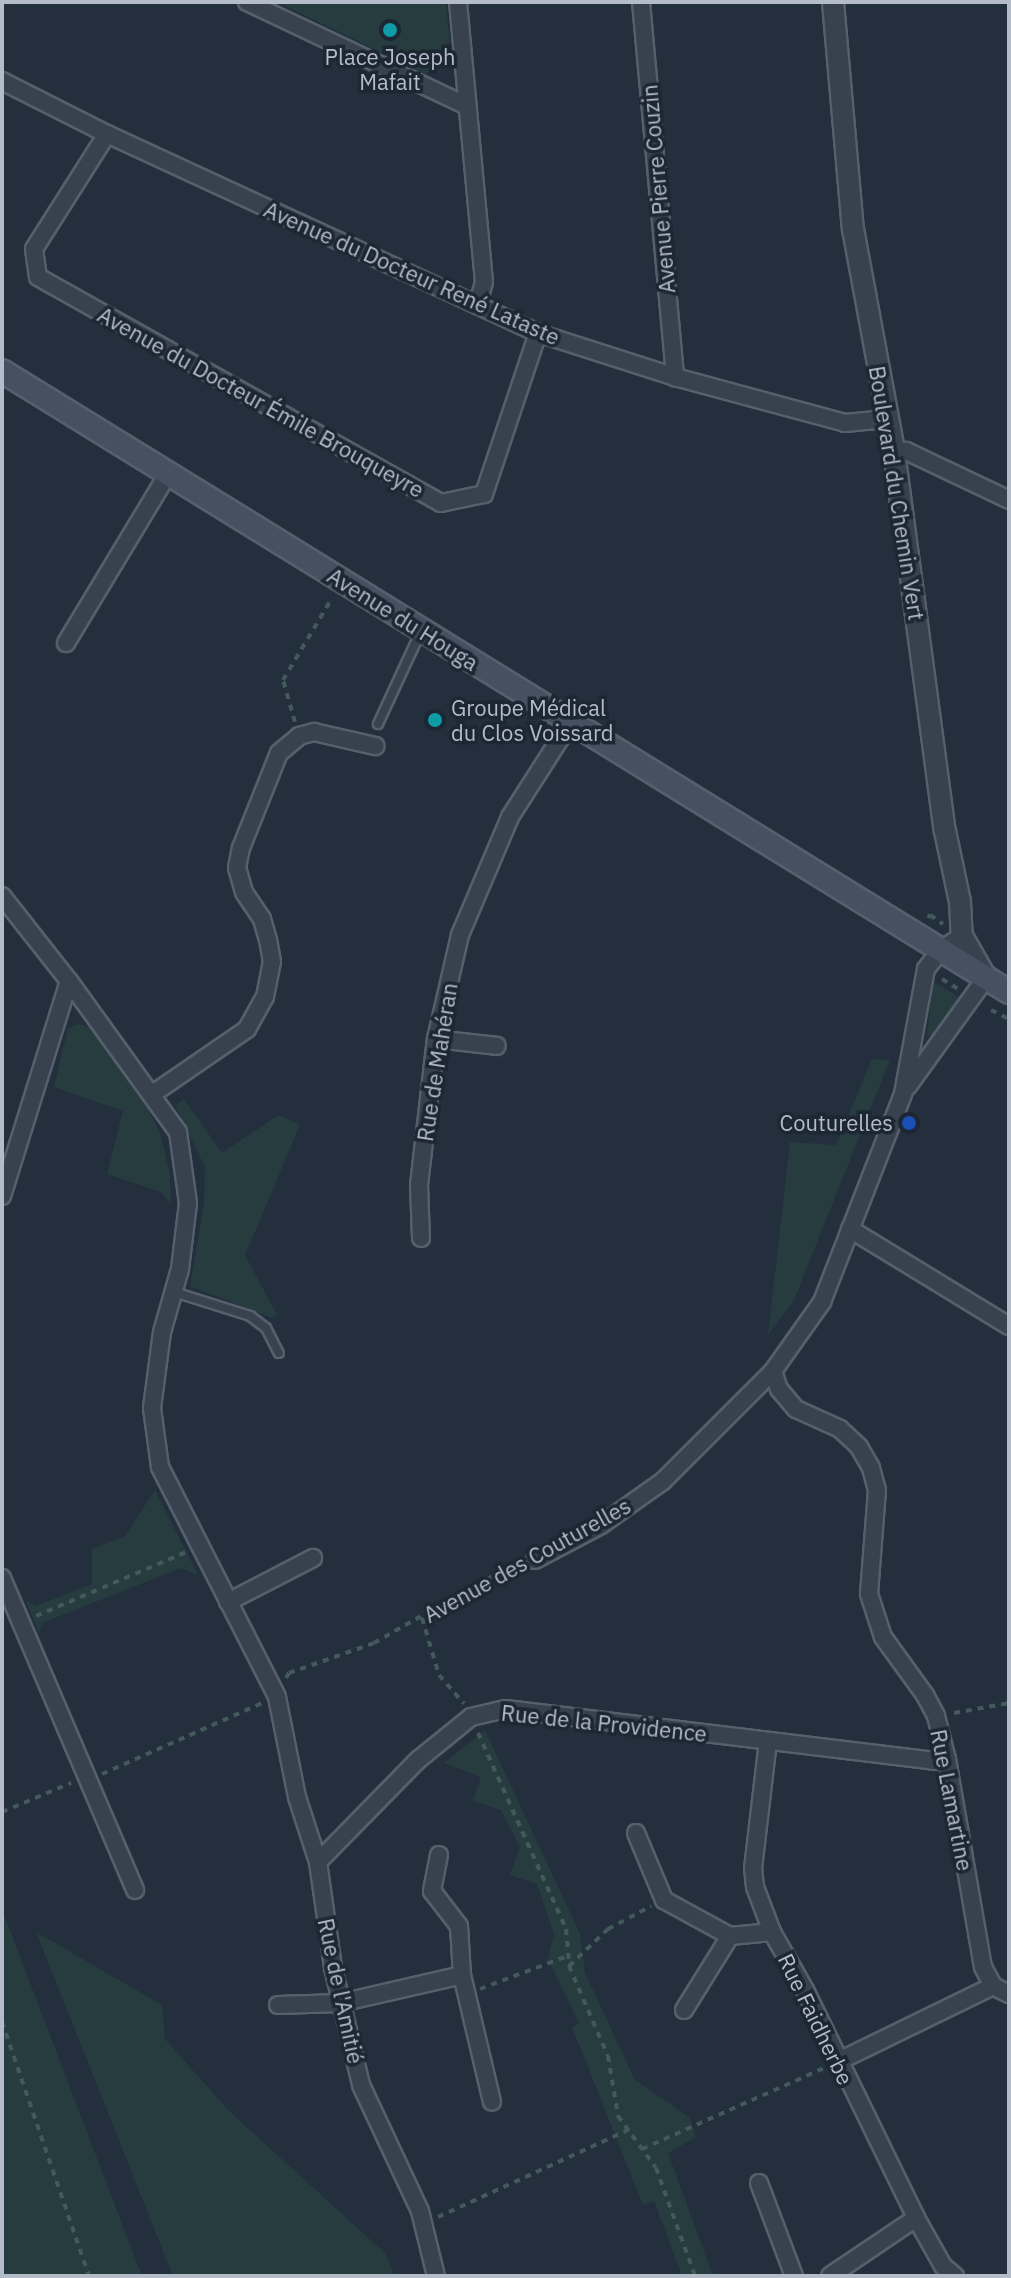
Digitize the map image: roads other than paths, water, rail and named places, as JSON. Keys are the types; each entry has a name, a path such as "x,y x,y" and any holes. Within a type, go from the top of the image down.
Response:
{"main road":[{"name":"Avenue du Houga","path":"2,371 1009,992"}],"street":[{"path":"247,2 467,106"},
{"path":"458,2 484,282 478,305"},
{"name":"Avenue Pierre Couzin","path":"641,2 675,377"},
{"name":"Boulevard du Chemin Vert","path":"833,2 853,229 894,451 962,936 986,978"},
{"name":"Avenue du Docteur René Lataste","path":"2,81 107,134 538,333 675,377 845,423 887,419"},
{"name":"Avenue du Docteur Émile Brouqueyre","path":"107,134 34,249 38,277 441,503 484,494 538,333"},
{"path":"894,451 906,451 1009,500"},
{"path":"66,643 168,474"},
{"name":"Rue de Mahéran","path":"421,1238 419,1185 436,1039 460,935 510,817 570,723"},
{"path":"154,1093 247,1029 265,997 272,962 268,940 262,919 244,892 237,868 279,753 299,736 314,732 375,746"},
{"name":"Rue de l'Amitié","path":"2,896 154,1093 178,1132 188,1203 173,1291 162,1332 152,1408 160,1467 277,1697 297,1797 318,1862 340,2003 361,2085 424,2223 436,2276"},
{"name":"Avenue des Couturelles","path":"535,1560 601,1525 663,1481 773,1371 822,1302 903,1094 915,1039 920,988 926,969 941,950 962,936"},
{"name":"Avenue des Couturelles","path":"903,1094 986,978"},
{"path":"2,1196 7,1155 69,981"},
{"path":"436,1039 497,1046"},
{"path":"850,1229 1009,1326"},
{"name":"Rue Lamartine","path":"773,1371 779,1389 796,1409 840,1429 859,1447 871,1468 877,1490 869,1594 883,1637 925,1695 936,1716 947,1759 983,1967 993,1986"},
{"path":"228,1602 313,1558"},
{"path":"2,1578 135,1890"},
{"name":"Rue de la Providence","path":"318,1862 418,1760 471,1717 506,1709 933,1761 947,1759"},
{"name":"Rue Faidherbe","path":"768,1741 753,1868 755,1887 772,1932 805,1990 837,2062 916,2218 943,2266 955,2276"},
{"path":"636,1833 664,1900 730,1936 772,1932"},
{"path":"439,1855 432,1891 459,1926 465,1995 492,2102"},
{"path":"684,2010 730,1936"},
{"path":"278,2005 340,2003 462,1975"},
{"path":"837,2062 993,1986 1009,1994"},
{"path":"759,2183 794,2276"},
{"path":"830,2276 916,2218"}],"lane":[{"path":"378,724 421,630"},
{"path":"173,1291 250,1316 266,1328 279,1353"}],"place":[{"name":"Place Joseph Mafait","path":"390,30"},
{"name":"Groupe Médical du Clos Voissard","path":"435,720"},
{"name":"Couturelles","path":"909,1123"}]}
